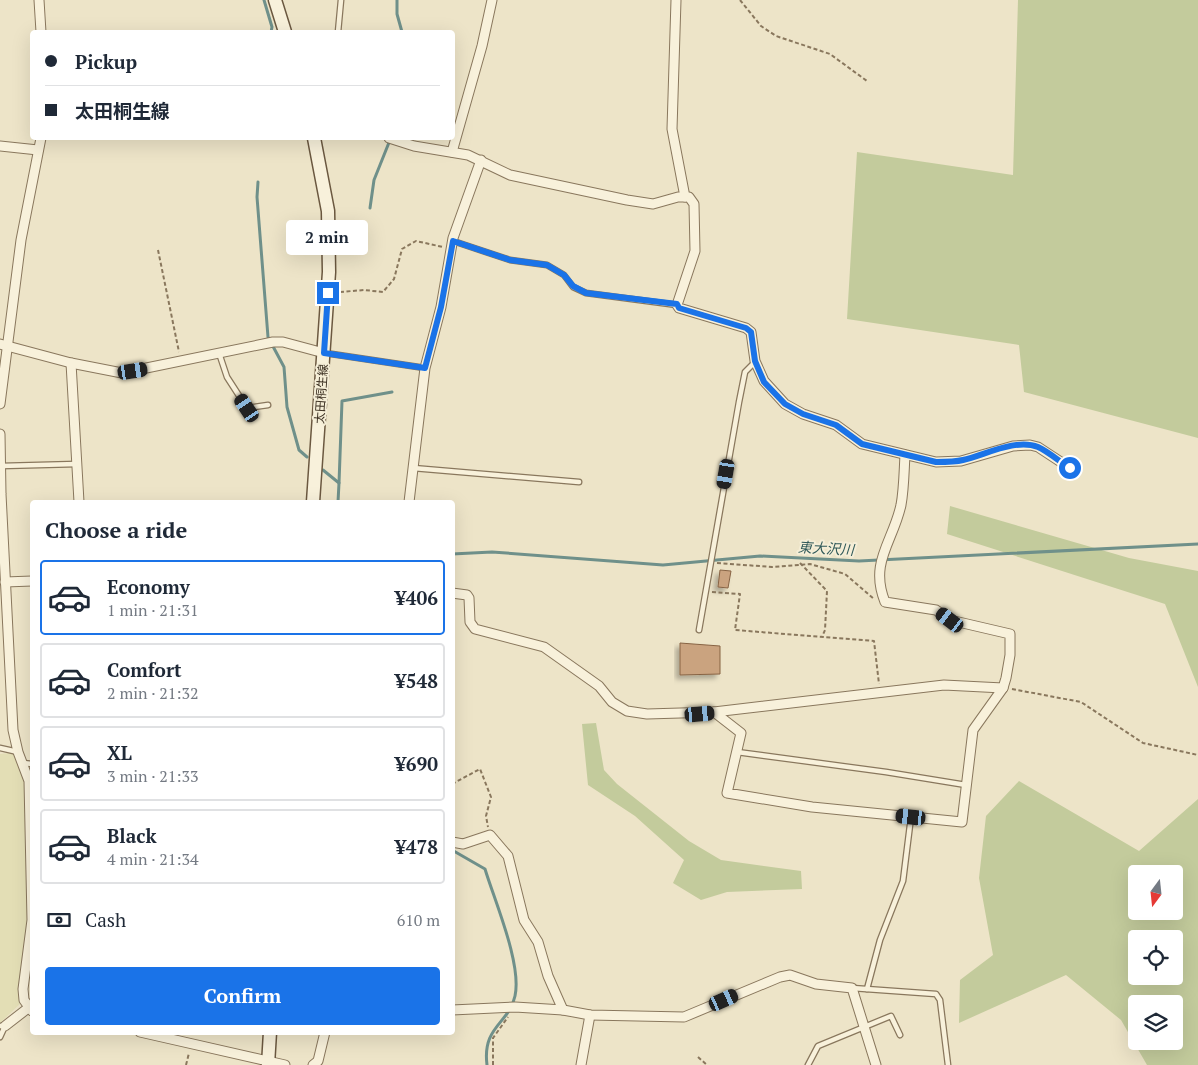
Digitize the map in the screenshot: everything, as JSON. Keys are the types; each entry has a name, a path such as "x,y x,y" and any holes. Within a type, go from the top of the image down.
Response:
{"main road":[{"path":"275,0 284,30"},
{"name":"太田桐生線","path":"313,500 328,293 328,211 314,140"},
{"path":"268,1064 270,1035"}],"street":[{"path":"39,0 41,30"},
{"path":"452,152 482,46 492,0"},
{"path":"676,0 672,129 685,196"},
{"path":"0,404 3,345 40,140"},
{"path":"397,140 481,160 510,175 627,200 653,204 685,196 689,197 694,204 695,251 677,304 679,308 746,328 751,332 755,361 764,382 785,404 803,414 836,425 862,444 936,462 954,462 1022,444 1038,447 1070,468"},
{"path":"0,146 38,150"},
{"path":"408,500 425,368 441,307 452,245 481,160"},
{"path":"3,345 71,363 122,373 270,343 282,342 324,353"},
{"path":"71,363 79,500"},
{"path":"0,434 13,730 18,752 29,781 30,827"},
{"path":"714,712 741,733 727,793 812,807 962,822 973,730 1003,688 1010,655 1010,634 950,620 936,610 885,602 879,587 883,551 895,527 901,505 905,455"},
{"path":"5,582 30,581"},
{"path":"455,593 467,595 469,598 470,622 475,629 544,647 562,662 599,686 612,702 626,711 647,714 714,712 944,684 1003,688"},
{"path":"455,843 463,844 490,835 508,856 524,920 538,942 548,976 563,1010"},
{"path":"30,935 23,989 24,1000 30,1007"},
{"path":"455,1010 514,1007 563,1010 590,1015 684,1017 753,987 790,975 816,984 852,988 876,1065"},
{"path":"2,1026 30,1009"},
{"path":"581,1065 590,1015"},
{"path":"152,1035 268,1064 285,1065"},
{"path":"313,1065 318,1061 325,1035"}],"lane":[{"path":"338,30 341,0"},
{"path":"452,245 510,260 547,265 564,275 573,286 586,293 677,304"},
{"path":"324,353 425,368"},
{"path":"219,354 227,377 247,408 268,405"},
{"path":"699,630 744,380 746,372 755,361"},
{"path":"1,466 77,464"},
{"path":"413,468 579,482"},
{"path":"0,748 18,752"},
{"path":"736,751 886,772 966,786"},
{"path":"22,763 30,764"},
{"path":"867,989 880,940 904,880 911,817"},
{"path":"852,988 936,994 940,1000 948,1065"},
{"path":"808,1065 818,1046 891,1016 900,1035"},
{"path":"0,1037 2,1026"}],"path":[{"path":"740,0 761,26 776,36 830,54 867,81"},
{"path":"328,293 364,290 383,292 394,279 402,249 416,241 452,245"},
{"path":"158,250 181,361"},
{"path":"710,563 772,566 800,563 810,564 845,574 870,597 885,602"},
{"path":"800,563 827,591 826,630 822,637"},
{"path":"706,592 740,594 735,630 874,642 880,691"},
{"path":"1003,688 1081,702 1143,743 1198,755"},
{"path":"455,782 480,769 491,797 486,816 490,835"},
{"path":"493,1065 493,1038 514,1007"},
{"path":"698,1057 707,1065"}],"shaded area":[{"path":"18,752 29,781 30,940 24,1000 0,1023 0,754"}],"green space":[{"path":"1018,0 1198,0 1198,438 1024,392 1019,345 847,319 857,152 1013,175"},
{"path":"950,506 1129,558 1198,571 1198,687 1165,604 947,534"},
{"path":"596,723 604,770 617,784 689,841 721,860 801,871 802,889 727,892 701,900 673,883 684,860 635,816 588,785 582,724"},
{"path":"1019,781 1139,851 1198,799 1198,1065 1147,1065 1138,1050 1183,1050 1183,995 1128,995 1128,1032 1121,1020 1066,975 959,1023 960,980 993,955 979,878 986,816"}],"building":[{"path":"720,570 731,571 728,588 718,587"},
{"path":"680,643 720,646 720,674 680,675"}],"waterway":[{"path":"264,0 271,30"},
{"path":"397,0 397,14 401,30"},
{"path":"370,208 374,180 390,140"},
{"path":"258,182 257,197 268,337 284,367 287,407 299,450 307,457"},
{"path":"339,483 342,401 392,392"},
{"path":"323,470 339,483 338,500"},
{"name":"東大沢川","path":"455,554 492,552 663,565 760,556 859,561 1198,544"},
{"path":"455,852 485,869 515,967 515,996 512,1005 492,1033 488,1042 487,1065"}],"route":[{"path":"328,293 324,353 425,368 441,307 453,241 510,260 547,265 564,275 578,290 586,293 677,304 679,308 746,328 751,332 755,361 764,382 785,404 803,414 836,425 862,444 936,462 946,462 961,461 1022,444 1038,447 1070,468"}]}
